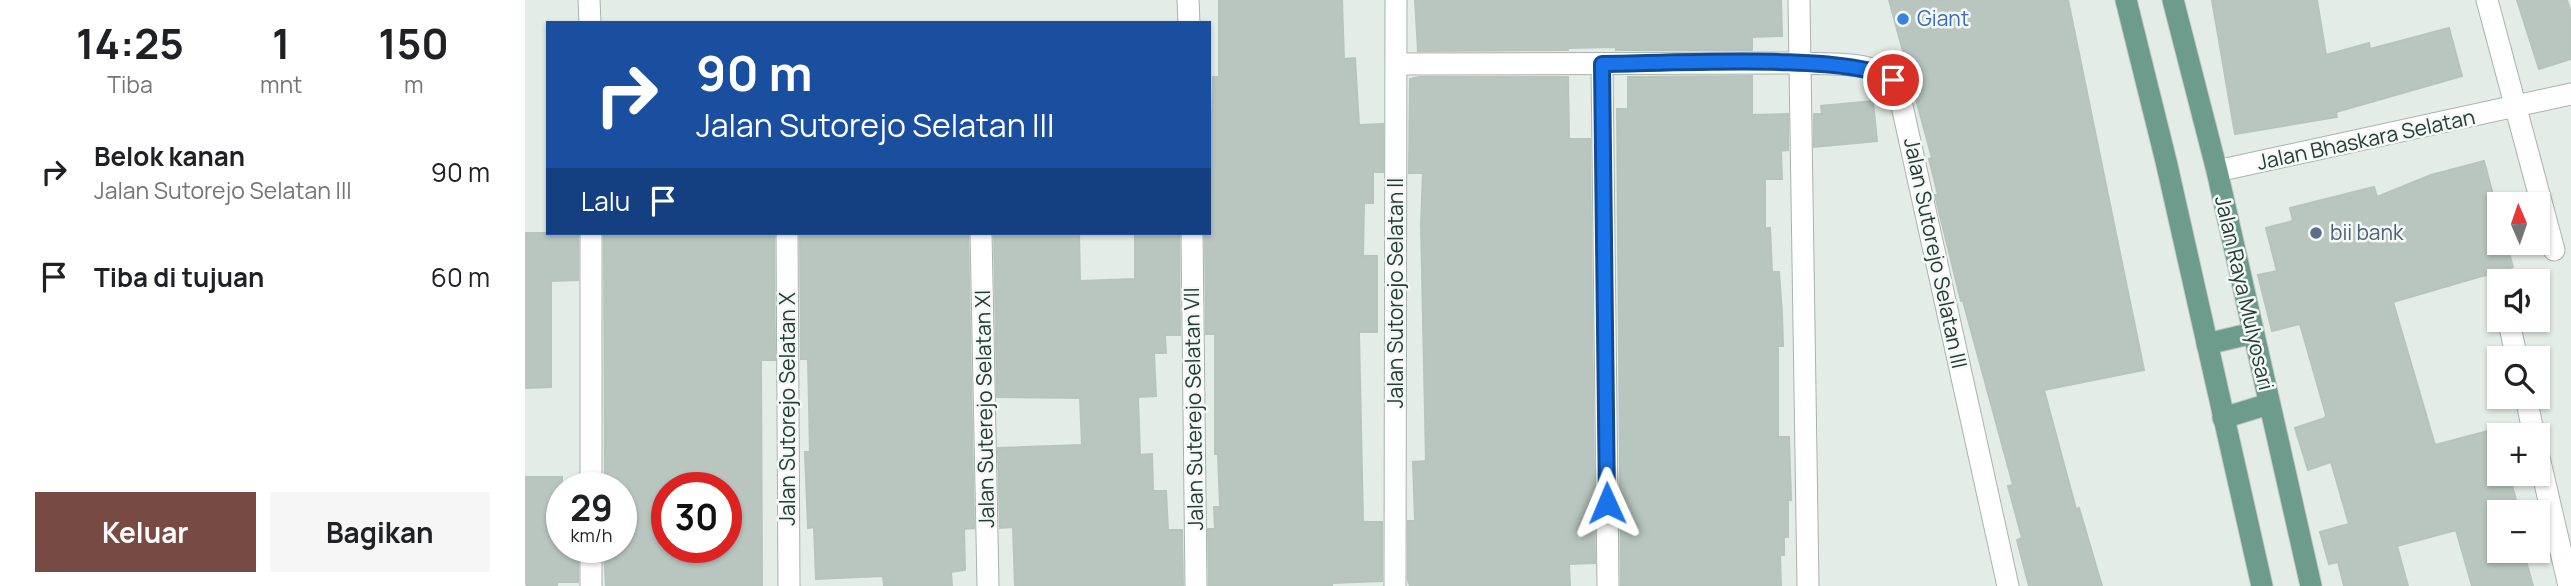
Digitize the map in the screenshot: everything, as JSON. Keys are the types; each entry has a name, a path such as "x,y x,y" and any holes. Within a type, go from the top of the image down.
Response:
{"main road":[{"path":"2126,0 2262,586"},
{"name":"Jalan Raya Mulyosari","path":"2173,0 2217,172 2311,586"},
{"path":"2207,344 2253,333"},
{"path":"2223,418 2269,404"}],"street":[{"path":"589,0 590,21"},
{"path":"1188,0 1189,21"},
{"name":"Jalan Sutorejo Selatan II","path":"1395,586 1396,0"},
{"path":"1799,0 1808,586"},
{"path":"2487,0 2554,250"},
{"name":"Jalan Sutorejo Selatan III","path":"1397,64 1800,63 1877,70 1897,86 2008,586"},
{"path":"1602,64 1608,586"},
{"name":"Jalan Bhaskara Selatan","path":"2217,172 2571,94"},
{"path":"591,235 591,472"},
{"name":"Jalan Sutorejo Selatan X","path":"787,235 789,586"},
{"name":"Jalan Suterejo Selatan XI","path":"981,235 988,586"},
{"name":"Jalan Suterejo Selatan VII","path":"1192,235 1196,586"},
{"path":"2546,486 2569,586"},
{"path":"591,563 591,586"}],"building":[{"path":"1219,0 1342,0 1344,59 1355,58 1359,125 1383,124 1383,172 1373,172 1373,203 1364,203 1363,256 1377,256 1377,332 1359,332 1363,522 1382,522 1382,581 1332,583 1332,586 1209,586 1208,529 1215,529 1214,507 1220,507 1218,454 1215,454 1215,334 1206,334 1205,235 1211,235 1213,77 1219,77"},
{"path":"1415,0 1781,0 1782,36 1752,37 1752,50 1616,50 1616,47 1418,51"},
{"path":"1889,0 2068,0 2144,370 2044,390 2076,509 2079,508 2102,586 2029,586 2017,540 2022,538 2008,486 2013,485 1961,301 1935,195 1938,195 1929,159 1932,158"},
{"path":"2212,0 2317,0 2326,55 2369,43 2370,49 2449,28 2462,76 2336,112 2337,117 2235,134"},
{"path":"2517,0 2567,0 2571,13 2571,59 2539,69"},
{"path":"1752,76 1752,115 1788,114 1788,150 1781,151 1782,179 1765,179 1765,228 1770,228 1772,272 1779,272 1782,313 1783,346 1778,346 1778,437 1789,437 1791,500 1788,500 1788,537 1784,537 1784,555 1780,555 1781,586 1621,586 1617,109 1628,109 1628,77"},
{"path":"1568,77 1569,139 1590,139 1595,563 1569,564 1570,586 1410,586 1408,580 1408,521 1415,521 1413,462 1426,461 1421,225 1423,173 1409,173 1410,79"},
{"path":"1873,101 1877,141 1814,147 1814,114 1822,114 1821,106"},
{"path":"2484,161 2492,192 2487,192 2487,256 2510,256 2513,267 2487,269 2487,275 2393,302 2435,445 2487,431 2487,486 2512,486 2516,500 2487,500 2487,563 2527,563 2533,586 2472,586 2456,530 2397,546 2408,586 2344,586 2338,562 2329,564 2320,532 2349,524 2331,462 2308,470 2295,428 2325,418 2326,415 2300,324 2272,331 2258,275 2277,271 2266,228 2293,221 2290,208 2374,187 2377,197 2431,175"},
{"path":"525,233 578,235 578,280 551,281 551,387 525,388"},
{"path":"604,235 774,235 775,360 761,360 762,586 606,586 605,563 637,563 637,472 605,472"},
{"path":"800,235 968,235 974,528 964,529 965,570 951,572 952,586 884,586 883,576 816,579 814,527 808,528 805,452 810,452 808,359 801,359"},
{"path":"994,235 1079,235 1080,281 1135,279 1135,235 1179,235 1180,335 1165,335 1166,353 1154,353 1156,396 1138,397 1140,455 1152,454 1153,491 1166,491 1168,530 1182,530 1183,586 1015,586 1013,527 1000,528 998,448 1082,445 1080,398 997,397"},
{"path":"525,477 546,477 546,563 578,563 578,582 557,582 557,586 528,586 525,583"}],"place":[{"name":"Giant","path":"1903,19"},
{"name":"bii bank","path":"2316,233"}],"route":[{"path":"1607,503 1602,64 1800,63 1877,70 1893,80"}]}
